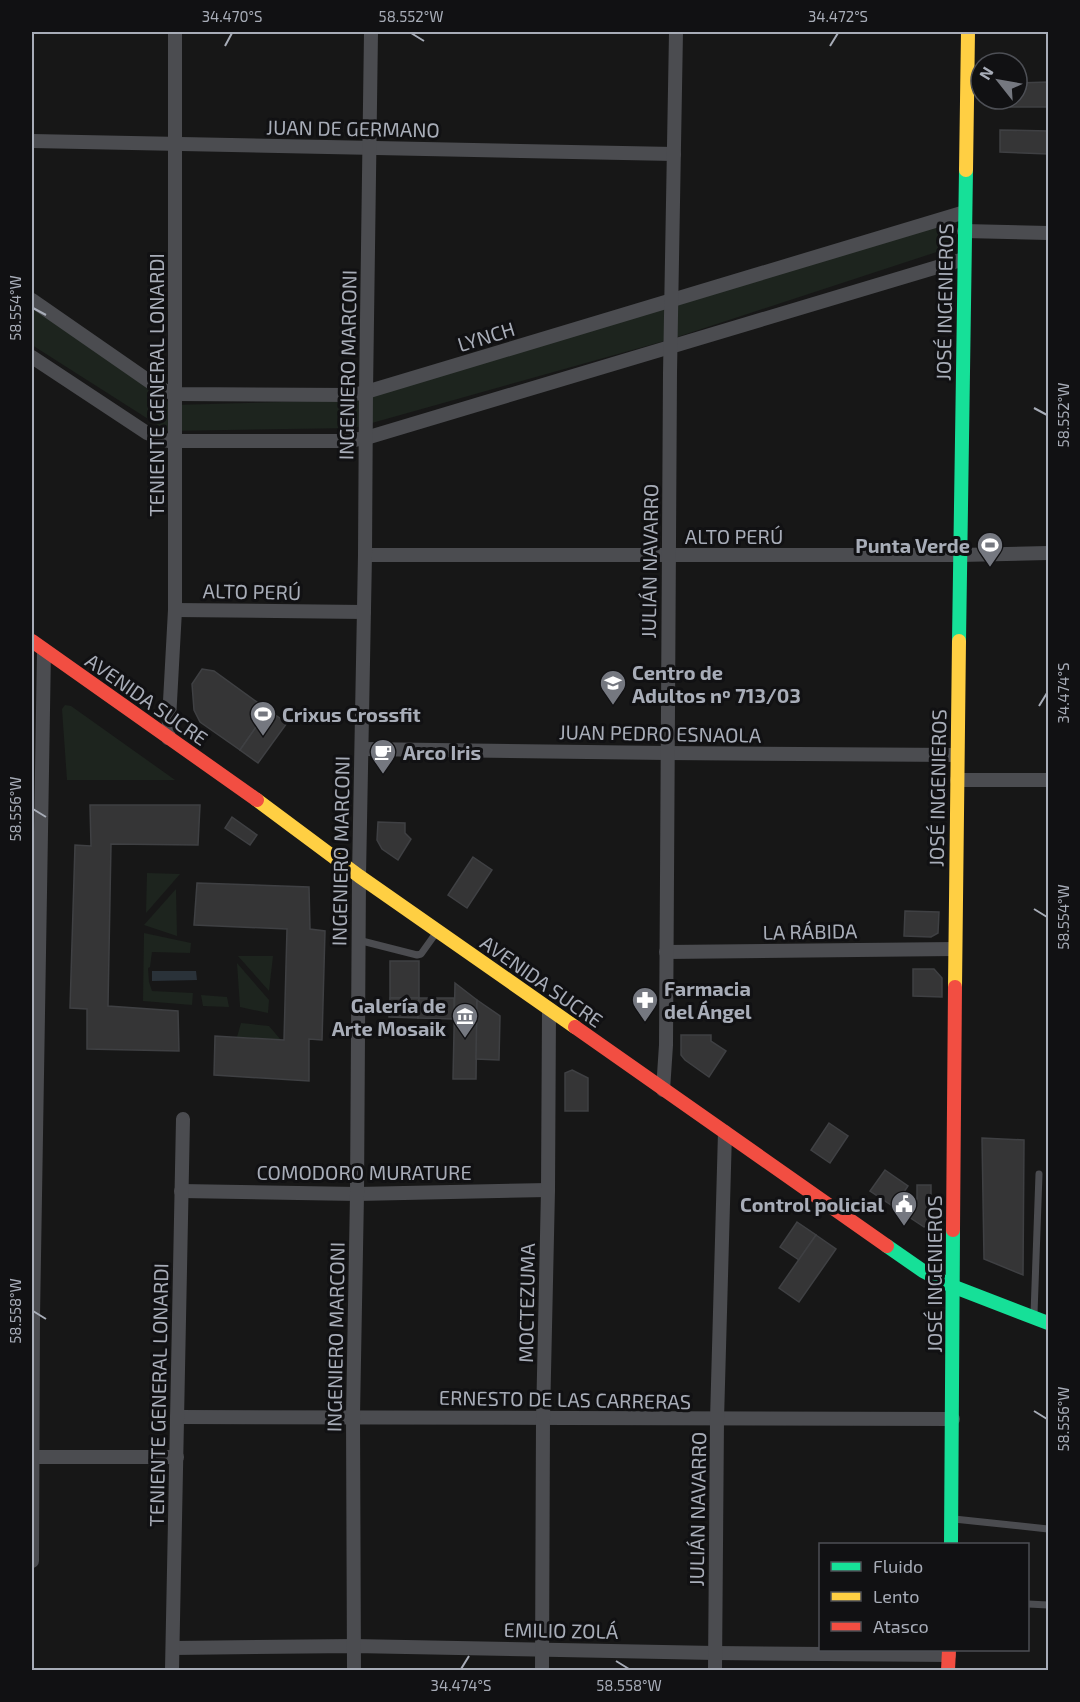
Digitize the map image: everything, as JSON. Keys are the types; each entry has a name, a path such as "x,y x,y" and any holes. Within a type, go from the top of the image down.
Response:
{"street":[{"name":"TENIENTE GENERAL LONARDI","path":"168,738 175,610 175,32"},
{"name":"INGENIERO MARCONI","path":"354,1671 353,1416 371,32"},
{"name":"JULIÁN NAVARRO","path":"663,1090 666,1045 671,300 676,32"},
{"name":"JOSÉ INGENIEROS","path":"951,1543 957,755 968,32"},
{"name":"JUAN DE GERMANO","path":"32,141 674,154"},
{"name":"LYNCH","path":"32,300 165,391 176,394 351,395 965,212"},
{"path":"964,231 1048,233"},
{"path":"32,357 157,438 176,442 347,441 366,438 964,259"},
{"name":"ALTO PERÚ","path":"365,555 669,556 1048,553"},
{"name":"ALTO PERÚ","path":"175,610 364,612"},
{"name":"AVENIDA SUCRE","path":"32,641 253,797 359,876 923,1271 952,1286 1048,1323"},
{"path":"32,1561 36,853 44,650"},
{"name":"JUAN PEDRO ESNAOLA","path":"362,749 957,755"},
{"path":"957,780 1048,780"},
{"name":"LA RÁBIDA","path":"666,952 955,949"},
{"name":"MOCTEZUMA","path":"542,1671 549,1009"},
{"name":"TENIENTE GENERAL LONARDI","path":"172,1671 183,1119"},
{"name":"JULIÁN NAVARRO","path":"715,1671 717,1420 725,1132"},
{"name":"COMODORO MURATURE","path":"181,1191 357,1194 548,1190"},
{"name":"ERNESTO DE LAS CARRERAS","path":"177,1417 953,1419"},
{"path":"32,1457 177,1457"},
{"name":"EMILIO ZOLÁ","path":"173,1648 354,1646 715,1653 949,1652"},
{"path":"948,1671 949,1652"}],"lane":[{"path":"358,940 417,956 437,931"},
{"path":"1034,1317 1039,1173"},
{"path":"952,1519 1048,1529"},
{"path":"1029,1604 1048,1605"}],"shaded area":[{"path":"957,220 955,246 668,340 354,428 167,431 32,345 32,307 173,405 356,400"},
{"path":"65,705 71,706 175,780 67,780 62,709"},
{"path":"147,873 180,874 146,913"},
{"path":"176,889 177,936 144,925"},
{"path":"144,933 191,943 190,953 152,952 148,968 152,991 193,993 192,1005 143,1001"},
{"path":"238,956 273,956 269,991"},
{"path":"237,963 269,1000 268,1013 240,1007"},
{"path":"152,971 196,971 197,980 152,981"},
{"path":"201,995 227,997 229,1007 203,1006"},
{"path":"241,1023 269,1026 281,1040 237,1037"}],"building":[{"path":"1048,82 1048,107 1029,107 1029,83"},
{"path":"1000,130 1048,131 1048,154 1000,152"},
{"path":"202,669 214,671 268,710 240,750 200,722 194,710 192,684"},
{"name":"Crixus Crossfit","path":"268,710 287,723 258,763 240,750"},
{"path":"90,805 200,805 198,845 111,844 108,1006 178,1011 179,1051 87,1049 87,1009 70,1008 75,845 91,846"},
{"path":"232,817 257,835 250,845 225,828"},
{"path":"378,822 405,823 405,833 411,839 398,860 382,849 377,840"},
{"path":"473,857 492,870 467,908 448,895"},
{"path":"197,883 309,887 310,929 325,931 322,1040 309,1039 309,1081 214,1075 215,1036 284,1040 287,929 194,925"},
{"path":"905,911 939,912 938,933 931,937 904,936"},
{"path":"390,961 419,961 419,998 390,998"},
{"path":"913,969 934,969 942,978 942,997 913,996"},
{"name":"Galería de Arte Mosaik","path":"455,983 477,1000 476,1079 453,1079"},
{"path":"390,998 419,998 418,1018 389,1017"},
{"path":"419,998 454,998 454,1019 418,1018"},
{"path":"477,1000 500,1016 499,1060 476,1059"},
{"path":"681,1035 711,1035 711,1041 726,1051 709,1077 681,1055"},
{"path":"572,1070 588,1078 588,1111 565,1111 565,1073"},
{"path":"829,1123 848,1136 830,1163 811,1150"},
{"path":"982,1138 1024,1140 1023,1275 984,1259"},
{"path":"885,1170 908,1186 894,1207 870,1191"},
{"path":"917,1185 931,1185 931,1224 924,1227 894,1207 904,1193 917,1199"},
{"path":"797,1222 816,1235 799,1260 780,1247"},
{"path":"816,1235 836,1249 799,1302 779,1288"}],"traffic: fast":[{"path":"959,641 966,170"},
{"path":"951,1543 953,1230"},
{"path":"887,1246 923,1271 952,1286 1048,1323"}],"traffic: slow":[{"path":"966,170 968,32"},
{"path":"955,987 959,641"},
{"path":"257,800 359,876 575,1027"}],"traffic: jam":[{"path":"32,641 257,800"},
{"path":"953,1230 955,987"},
{"path":"575,1027 887,1246"},
{"path":"948,1670 949,1651"}],"place":[{"name":"Punta Verde","path":"990,568"},
{"name":"Centro de Adultos nº 713/03","path":"613,706"},
{"name":"Crixus Crossfit","path":"263,737"},
{"name":"Arco Iris","path":"383,775"},
{"name":"Farmacia del Ángel","path":"645,1023"},
{"name":"Galería de Arte Mosaik","path":"465,1039"},
{"name":"Control policial","path":"904,1227"}]}
